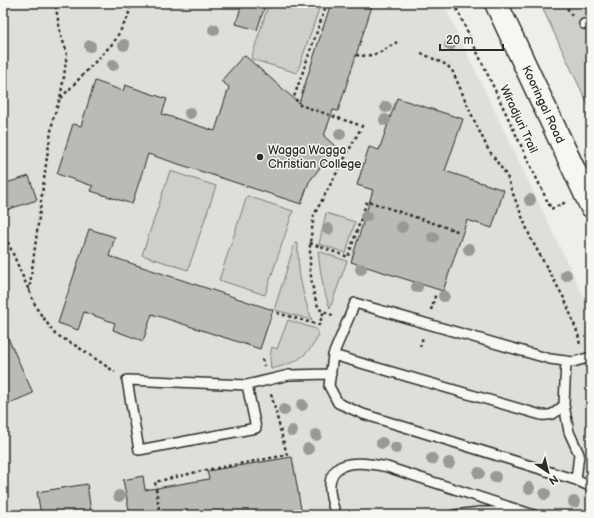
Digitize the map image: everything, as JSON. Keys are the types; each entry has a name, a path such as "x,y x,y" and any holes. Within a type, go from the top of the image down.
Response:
{"main road":[{"name":"Kooringal Road","path":"496,3 588,200"}],"lane":[{"path":"587,358 573,362 550,359 355,303 333,355 329,386 338,403 363,414 576,480 591,487"},
{"path":"333,355 541,415 550,416 564,405"},
{"path":"566,361 564,405 569,432 579,454 576,480"},
{"path":"247,385 256,428 139,450 127,380 247,385 289,375 331,374"},
{"path":"337,515 330,493 332,476 336,469 354,463 387,467 534,515"},
{"path":"454,515 480,512 523,512"}],"path":[{"path":"29,292 53,119 60,98 67,52 61,36 55,3"},
{"path":"60,98 114,42 128,17 131,3"},
{"path":"327,3 294,97 300,105 362,126 314,215 310,243 310,270 314,295 319,309 346,323"},
{"name":"Wiradjuri Trail","path":"454,3 552,209 588,200"},
{"path":"356,55 371,56 397,42"},
{"path":"421,53 447,65 453,72 488,149 507,176 531,239 565,300 587,358"},
{"path":"310,243 348,256 367,201 460,232"},
{"path":"3,230 37,309 55,334 78,347 127,380"},
{"path":"277,312 319,325 324,312"},
{"path":"160,515 155,482 201,471 287,455 262,359"}],"shaded area":[{"name":"Wagga Wagga Christian College","path":"3,3 443,3 591,312 591,515 3,515"},
{"path":"269,3 321,3 297,73 251,59"},
{"path":"540,3 591,3 591,111"},
{"path":"170,171 216,186 188,270 142,255"},
{"path":"247,196 293,211 265,295 219,280"},
{"path":"326,213 355,222 346,253 319,244"},
{"path":"295,243 298,244 298,264 301,283 312,320 275,310"},
{"path":"318,251 347,261 330,308 322,280"},
{"path":"288,320 316,329 319,335 310,349 300,358 294,362 271,369 270,356 272,347 277,349"}],"building":[{"path":"242,3 266,3 257,30 236,24"},
{"path":"331,3 373,3 338,111 333,110 324,136 336,147 309,182 301,204 148,154 132,204 91,191 93,186 57,174 73,124 81,126 95,81 123,91 125,85 167,99 162,114 215,131 229,87 221,81 244,55 299,103"},
{"path":"397,98 463,119 445,171 504,190 492,228 467,220 443,291 351,262 373,190 357,185 369,147 379,150"},
{"path":"29,176 37,200 6,210 3,200 3,184"},
{"path":"89,229 115,237 109,256 273,310 260,349 152,314 143,341 113,330 115,323 84,312 78,330 58,323"},
{"path":"3,327 33,393 3,406"},
{"path":"292,457 302,515 130,515 123,480 143,476 145,490 209,479 207,471"},
{"path":"87,484 91,512 75,515 41,515 37,492"}],"place":[{"name":"Wagga Wagga Christian College","path":"260,157"}]}
